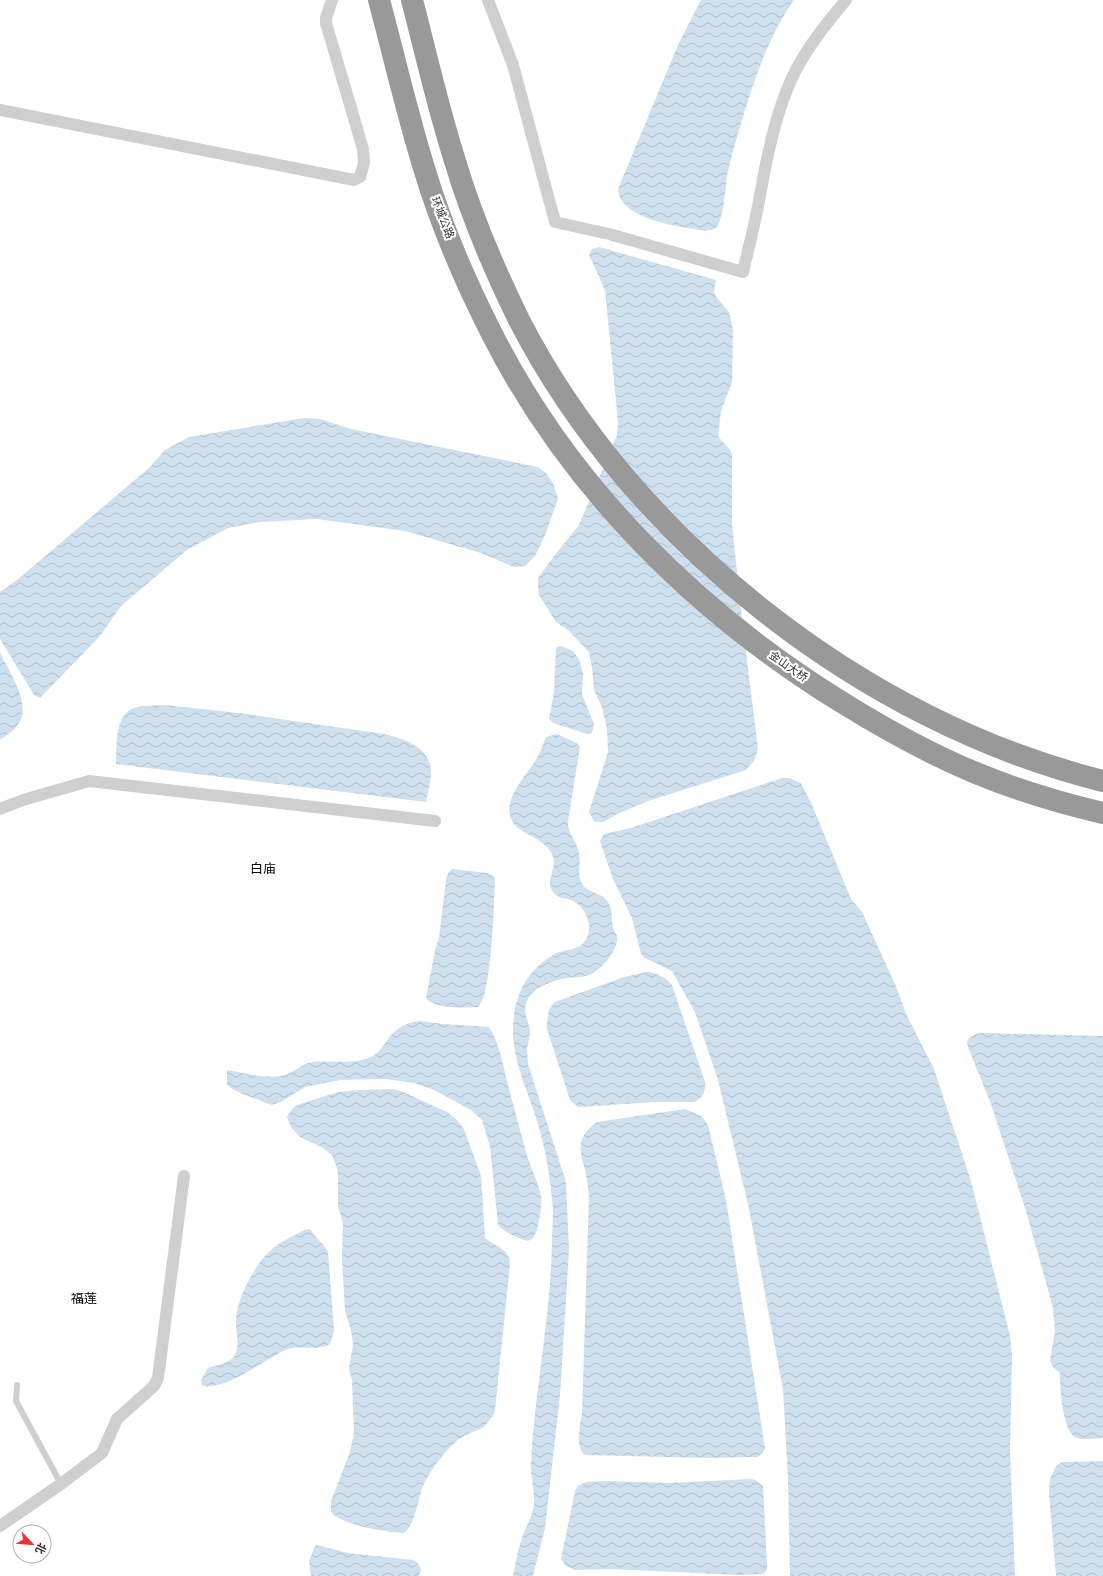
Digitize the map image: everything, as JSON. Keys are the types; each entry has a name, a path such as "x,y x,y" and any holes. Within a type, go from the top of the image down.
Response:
{"highway":[{"name":"环城公路","path":"379,0 425,170 454,250 505,359 543,419"},
{"path":"412,0 455,161 485,244 519,320 540,356 569,402 626,479 674,532 748,598 809,644 883,691 962,732 1041,764 1103,781"},
{"name":"金山大桥","path":"543,419 576,466 602,499 652,554 692,592 791,670 867,718 948,761 1031,794 1103,813"}],"street":[{"path":"0,110 119,135 354,180 360,177 363,168 363,149 326,23 326,18 332,0"},
{"path":"488,0 514,65 555,222 609,234 743,272 758,206 768,150 782,102 804,57 846,0"},
{"path":"0,809 23,800 89,781 435,821"},
{"path":"0,1526 61,1484 102,1453 117,1419 154,1386 158,1378 184,1176"}],"lane":[{"path":"17,1384 16,1401 61,1484"}],"water":[{"path":"701,0 794,0 769,44 751,91 730,162 724,205 718,225 713,230 705,231 668,224 640,215 629,208 621,200 618,189 678,45"},
{"path":"599,247 716,280 714,292 729,312 733,330 732,382 721,411 718,436 730,449 732,455 732,524 758,749 754,761 746,770 648,801 619,813 603,822 594,821 589,812 608,752 607,729 602,707 594,690 589,652 569,631 556,622 539,595 538,585 538,578 579,525 617,435 618,422 605,290 589,255 592,249"},
{"path":"304,418 320,419 351,429 538,467 546,473 553,483 558,499 545,535 535,556 525,566 514,567 481,553 405,531 317,519 260,522 228,528 187,550 121,606 100,636 42,696 40,698 34,695 0,639 0,592 17,580 150,467 165,450 189,437"},
{"path":"561,646 573,651 579,659 583,674 582,694 594,724 591,734 553,723 549,719 554,692 556,649 557,647"},
{"path":"0,653 18,688 23,707 22,716 17,726 0,740"},
{"path":"165,705 239,713 384,734 399,738 421,750 426,755 429,762 431,775 426,802 116,764 118,732 123,717 134,708"},
{"path":"557,734 577,743 580,747 568,826 577,845 580,857 579,874 581,882 587,889 607,900 617,939 610,957 594,973 581,977 562,979 537,989 528,998 525,1008 530,1031 527,1049 528,1064 566,1182 569,1250 560,1395 545,1528 533,1576 513,1576 520,1545 534,1504 531,1462 549,1296 553,1215 553,1204 544,1146 516,1058 513,1030 514,1018 519,995 530,975 546,959 557,953 580,946 586,940 589,928 587,917 581,907 571,900 558,896 551,889 550,879 554,864 552,854 544,844 515,825 510,817 509,808 511,799 537,758 546,737"},
{"path":"782,778 789,778 801,783 812,805 851,899 862,912 895,984 907,1016 934,1069 971,1181 1010,1336 1012,1355 1010,1452 1015,1576 790,1576 788,1479 783,1389 748,1204 718,1080 695,1012 672,971 645,958 641,954 632,918 613,879 600,841 604,834 631,828"},
{"path":"452,869 488,873 495,878 493,926 489,967 483,999 478,1007 442,1006 430,1002 426,998 435,950 439,938 446,880 448,873"},
{"path":"647,972 655,973 661,976 672,985 705,1082 703,1094 694,1102 656,1102 578,1107 570,1100 547,1029 547,1018 550,1008 555,1002 624,977"},
{"path":"420,1021 489,1027 493,1034 501,1055 526,1152 541,1196 538,1225 532,1239 528,1241 524,1240 502,1229 498,1224 490,1147 482,1120 471,1110 432,1089 414,1083 385,1079 340,1080 305,1087 281,1102 271,1105 243,1094 227,1085 227,1070 256,1076 271,1077 289,1074 306,1064 313,1062 349,1062 371,1057 378,1052 390,1036 399,1028 409,1023"},
{"path":"981,1033 1103,1036 1103,1438 1085,1439 1075,1437 1067,1426 1061,1397 1060,1373 1053,1367 1050,1361 1055,1331 1053,1308 1026,1211 991,1104 968,1047 967,1042 969,1038"},
{"path":"393,1089 447,1112 457,1120 464,1129 481,1176 485,1238 501,1248 507,1254 510,1263 495,1411 487,1424 458,1440 439,1460 423,1486 416,1512 407,1530 403,1533 376,1530 353,1524 331,1512 331,1501 350,1452 354,1432 352,1380 349,1369 353,1344 351,1330 345,1311 342,1257 343,1222 338,1207 338,1173 332,1155 321,1147 300,1137 291,1127 287,1117 297,1105 338,1092"},
{"path":"685,1109 701,1116 708,1125 726,1200 765,1448 762,1454 757,1457 709,1458 585,1455 580,1447 579,1435 582,1413 589,1196 581,1156 582,1138 585,1133 597,1122"},
{"path":"309,1229 328,1252 334,1331 330,1344 313,1348 290,1348 232,1380 211,1386 202,1385 201,1380 208,1368 228,1361 236,1353 238,1345 236,1323 237,1310 248,1281 260,1262 279,1244 304,1230"},
{"path":"1103,1461 1103,1576 1056,1576 1049,1493 1050,1479 1056,1466 1062,1462"},
{"path":"751,1479 763,1486 767,1570 763,1574 739,1575 611,1569 575,1570 566,1566 561,1559 575,1491 578,1486 586,1482 608,1481 669,1483"},
{"path":"317,1545 348,1553 413,1560 417,1562 421,1569 419,1576 311,1576 309,1561 315,1546"}],"district":[{"name":"白庙","path":"263,870"},
{"name":"福莲","path":"84,1300"}]}
